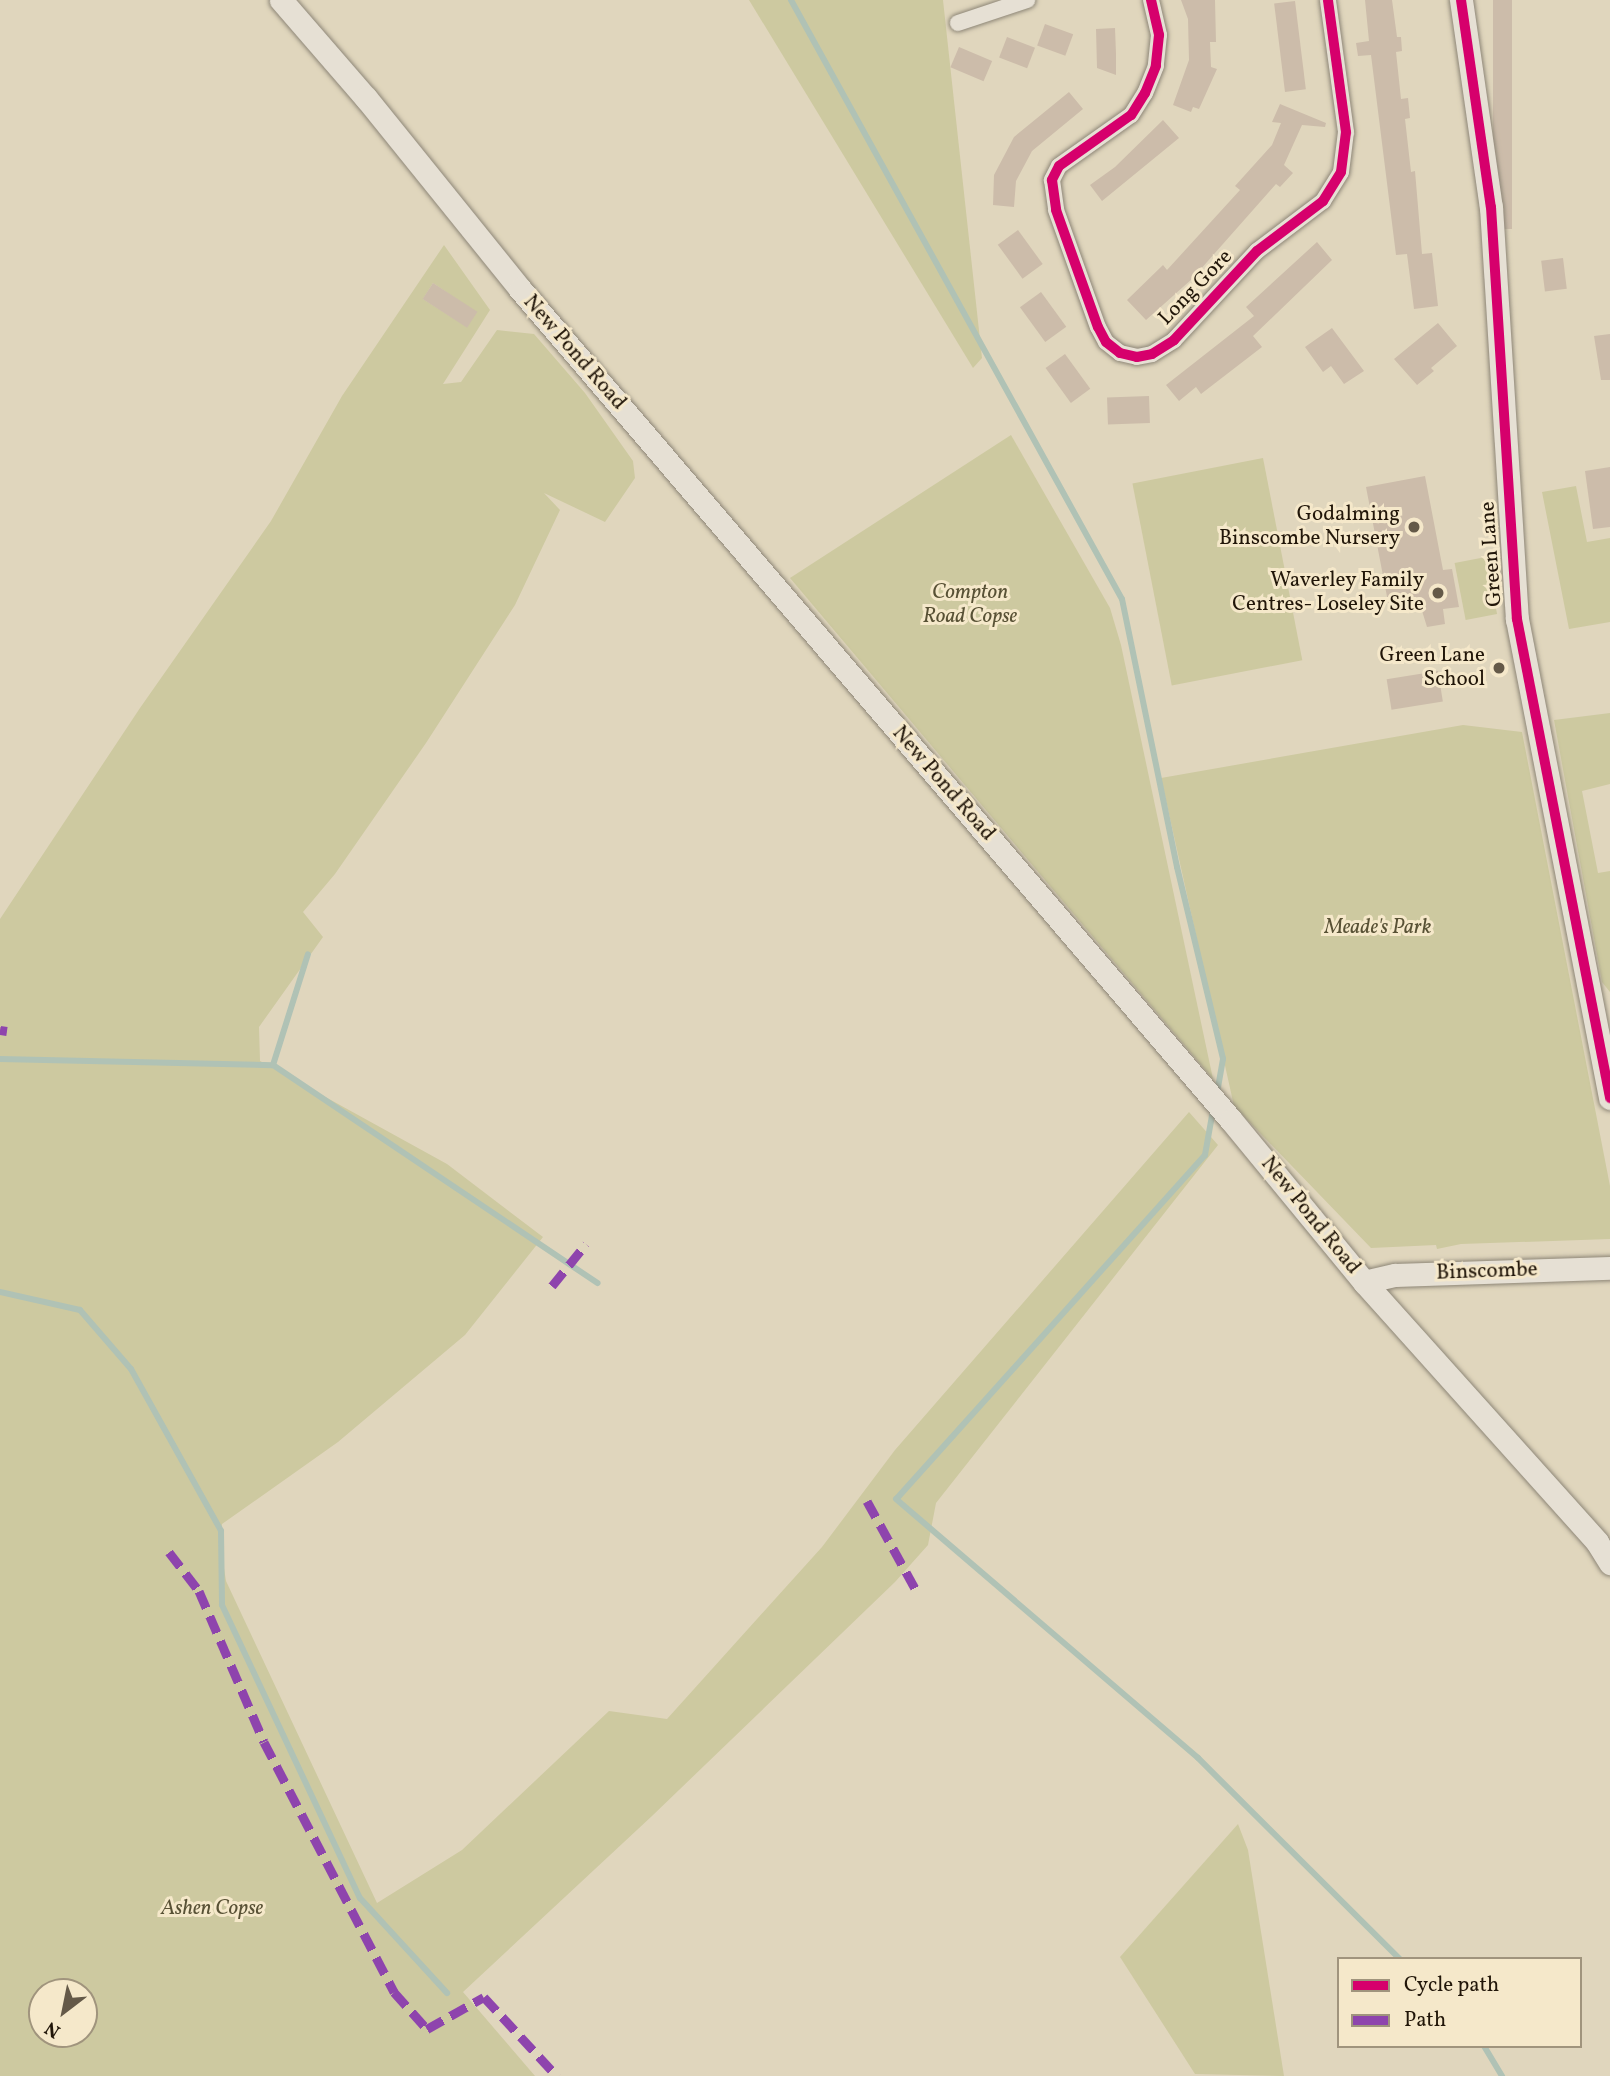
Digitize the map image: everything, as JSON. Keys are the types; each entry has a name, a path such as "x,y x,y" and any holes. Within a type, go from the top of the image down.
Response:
{"main road":[{"name":"New Pond Road","path":"281,0 366,98 520,289 1222,1110 1364,1282 1597,1542 1610,1563"},
{"name":"Green Lane","path":"1461,0 1490,206 1517,620 1603,1019 1610,1098"},
{"name":"Binscombe","path":"1364,1282 1395,1275 1610,1268"}],"street":[{"path":"958,23 1027,0"},
{"name":"Long Gore","path":"1151,0 1157,15 1158,45 1156,66 1144,93 1131,115 1059,166 1052,180 1056,210 1098,327 1113,347 1137,358 1152,354 1174,340 1257,251 1323,201 1341,172 1346,132 1328,0"}],"green space":[{"path":"749,0 943,0 982,358 973,368"},
{"name":"Ashen Copse","path":"444,245 490,310 443,384 461,382 497,330 534,334 585,393 633,461 635,478 605,522 544,493 560,510 515,605 426,743 335,874 303,912 323,937 259,1027 260,1061 447,1164 543,1237 465,1335 338,1442 222,1524 220,1543 226,1581 377,1903 462,1850 609,1711 667,1719 822,1547 895,1450 1189,1112 1218,1145 936,1503 928,1545 895,1582 652,1816 463,1992 535,2076 0,2076 0,919 140,708 271,521 342,396","holes":["433,283 476,312 467,327 423,299"]},
{"name":"Compton Road Copse","path":"1011,435 1110,608 1121,645 1213,1079 790,578"},
{"path":"1263,458 1302,660 1172,686 1132,483"},
{"path":"1576,486 1587,542 1610,538 1610,622 1569,629 1542,492"},
{"path":"1486,557 1497,614 1466,620 1455,563"},
{"path":"1610,713 1610,784 1582,791 1598,873 1610,871 1610,992 1602,982 1554,720"},
{"name":"Meade's Park","path":"1463,725 1522,732 1610,1186 1610,1239 1461,1244 1437,1249 1436,1245 1371,1248 1234,1106 1161,778"},
{"path":"1238,1824 1248,1850 1284,2076 1195,2074 1120,1957"}],"building":[{"path":"1181,0 1215,0 1216,42 1210,42 1211,67 1217,69 1199,109 1193,107 1191,112 1173,105 1189,60 1188,19"},
{"path":"1365,0 1392,0 1397,37 1401,37 1402,51 1396,52 1401,99 1408,98 1410,118 1405,119 1411,172 1415,171 1422,254 1432,253 1438,306 1414,309 1407,254 1396,255 1371,55 1358,56 1356,43 1369,41"},
{"path":"1493,0 1512,0 1512,229 1493,229"},
{"path":"1295,1 1306,89 1285,92 1274,4"},
{"path":"1045,24 1073,34 1065,56 1037,46"},
{"path":"1115,28 1116,75 1097,68 1096,29"},
{"path":"1007,37 1035,48 1027,68 999,58"},
{"path":"959,47 992,61 984,81 950,67"},
{"path":"1069,92 1083,109 1032,151 1016,181 1014,207 993,205 994,175 1014,137"},
{"path":"1280,104 1326,123 1325,127 1302,125 1284,165 1293,173 1280,187 1276,184 1192,279 1146,320 1127,300 1163,265 1167,270 1240,190 1235,186 1272,145 1281,123 1272,122"},
{"path":"1163,120 1179,138 1102,201 1090,185 1115,167"},
{"path":"1018,230 1043,264 1022,279 998,245"},
{"path":"1317,242 1332,260 1253,336 1262,347 1201,394 1196,387 1179,401 1166,385 1254,316 1246,307"},
{"path":"1563,258 1567,289 1545,291 1541,261"},
{"path":"433,283 477,312 467,328 423,299"},
{"path":"1041,292 1066,327 1045,342 1020,307"},
{"path":"1438,323 1457,346 1431,368 1434,371 1417,385 1394,359"},
{"path":"1332,328 1364,371 1344,384 1331,366 1323,372 1305,347"},
{"path":"1610,334 1610,380 1601,380 1594,336"},
{"path":"1065,354 1090,389 1071,403 1046,368"},
{"path":"1149,396 1150,423 1108,424 1107,397"},
{"path":"1610,467 1610,527 1593,529 1585,471"},
{"path":"1425,476 1443,570 1452,569 1459,607 1443,609 1445,624 1427,627 1419,601 1389,607 1366,487"},
{"path":"1438,671 1443,702 1391,710 1387,679"}],"waterway":[{"path":"791,0 1122,599 1177,867 1223,1059 1217,1092"},
{"path":"273,1065 308,954"},
{"path":"0,1059 273,1065 598,1283"},
{"path":"1213,1110 1205,1155 896,1499 1198,1758 1398,1957"},
{"path":"0,1292 80,1310 131,1369 221,1531 222,1605 360,1898 447,1993"},
{"path":"1485,2048 1502,2076"}],"marked path":[{"path":"0,1030 7,1031"},
{"path":"552,1286 586,1244"},
{"path":"867,1501 916,1590"},
{"path":"169,1552 199,1591 264,1742 394,1992 427,2029 484,1997 557,2076"}],"cycle path":[{"path":"1151,0 1159,35 1156,66 1145,93 1131,115 1059,166 1052,180 1056,210 1098,327 1106,342 1120,353 1137,357 1152,354 1174,340 1257,251 1323,201 1341,172 1346,132 1328,0"},
{"path":"1461,0 1491,207 1517,619 1610,1098"}],"place":[{"name":"Godalming Binscombe Nursery","path":"1414,527"},
{"name":"Waverley Family Centres- Loseley Site","path":"1438,593"},
{"name":"Green Lane School","path":"1499,668"}]}
